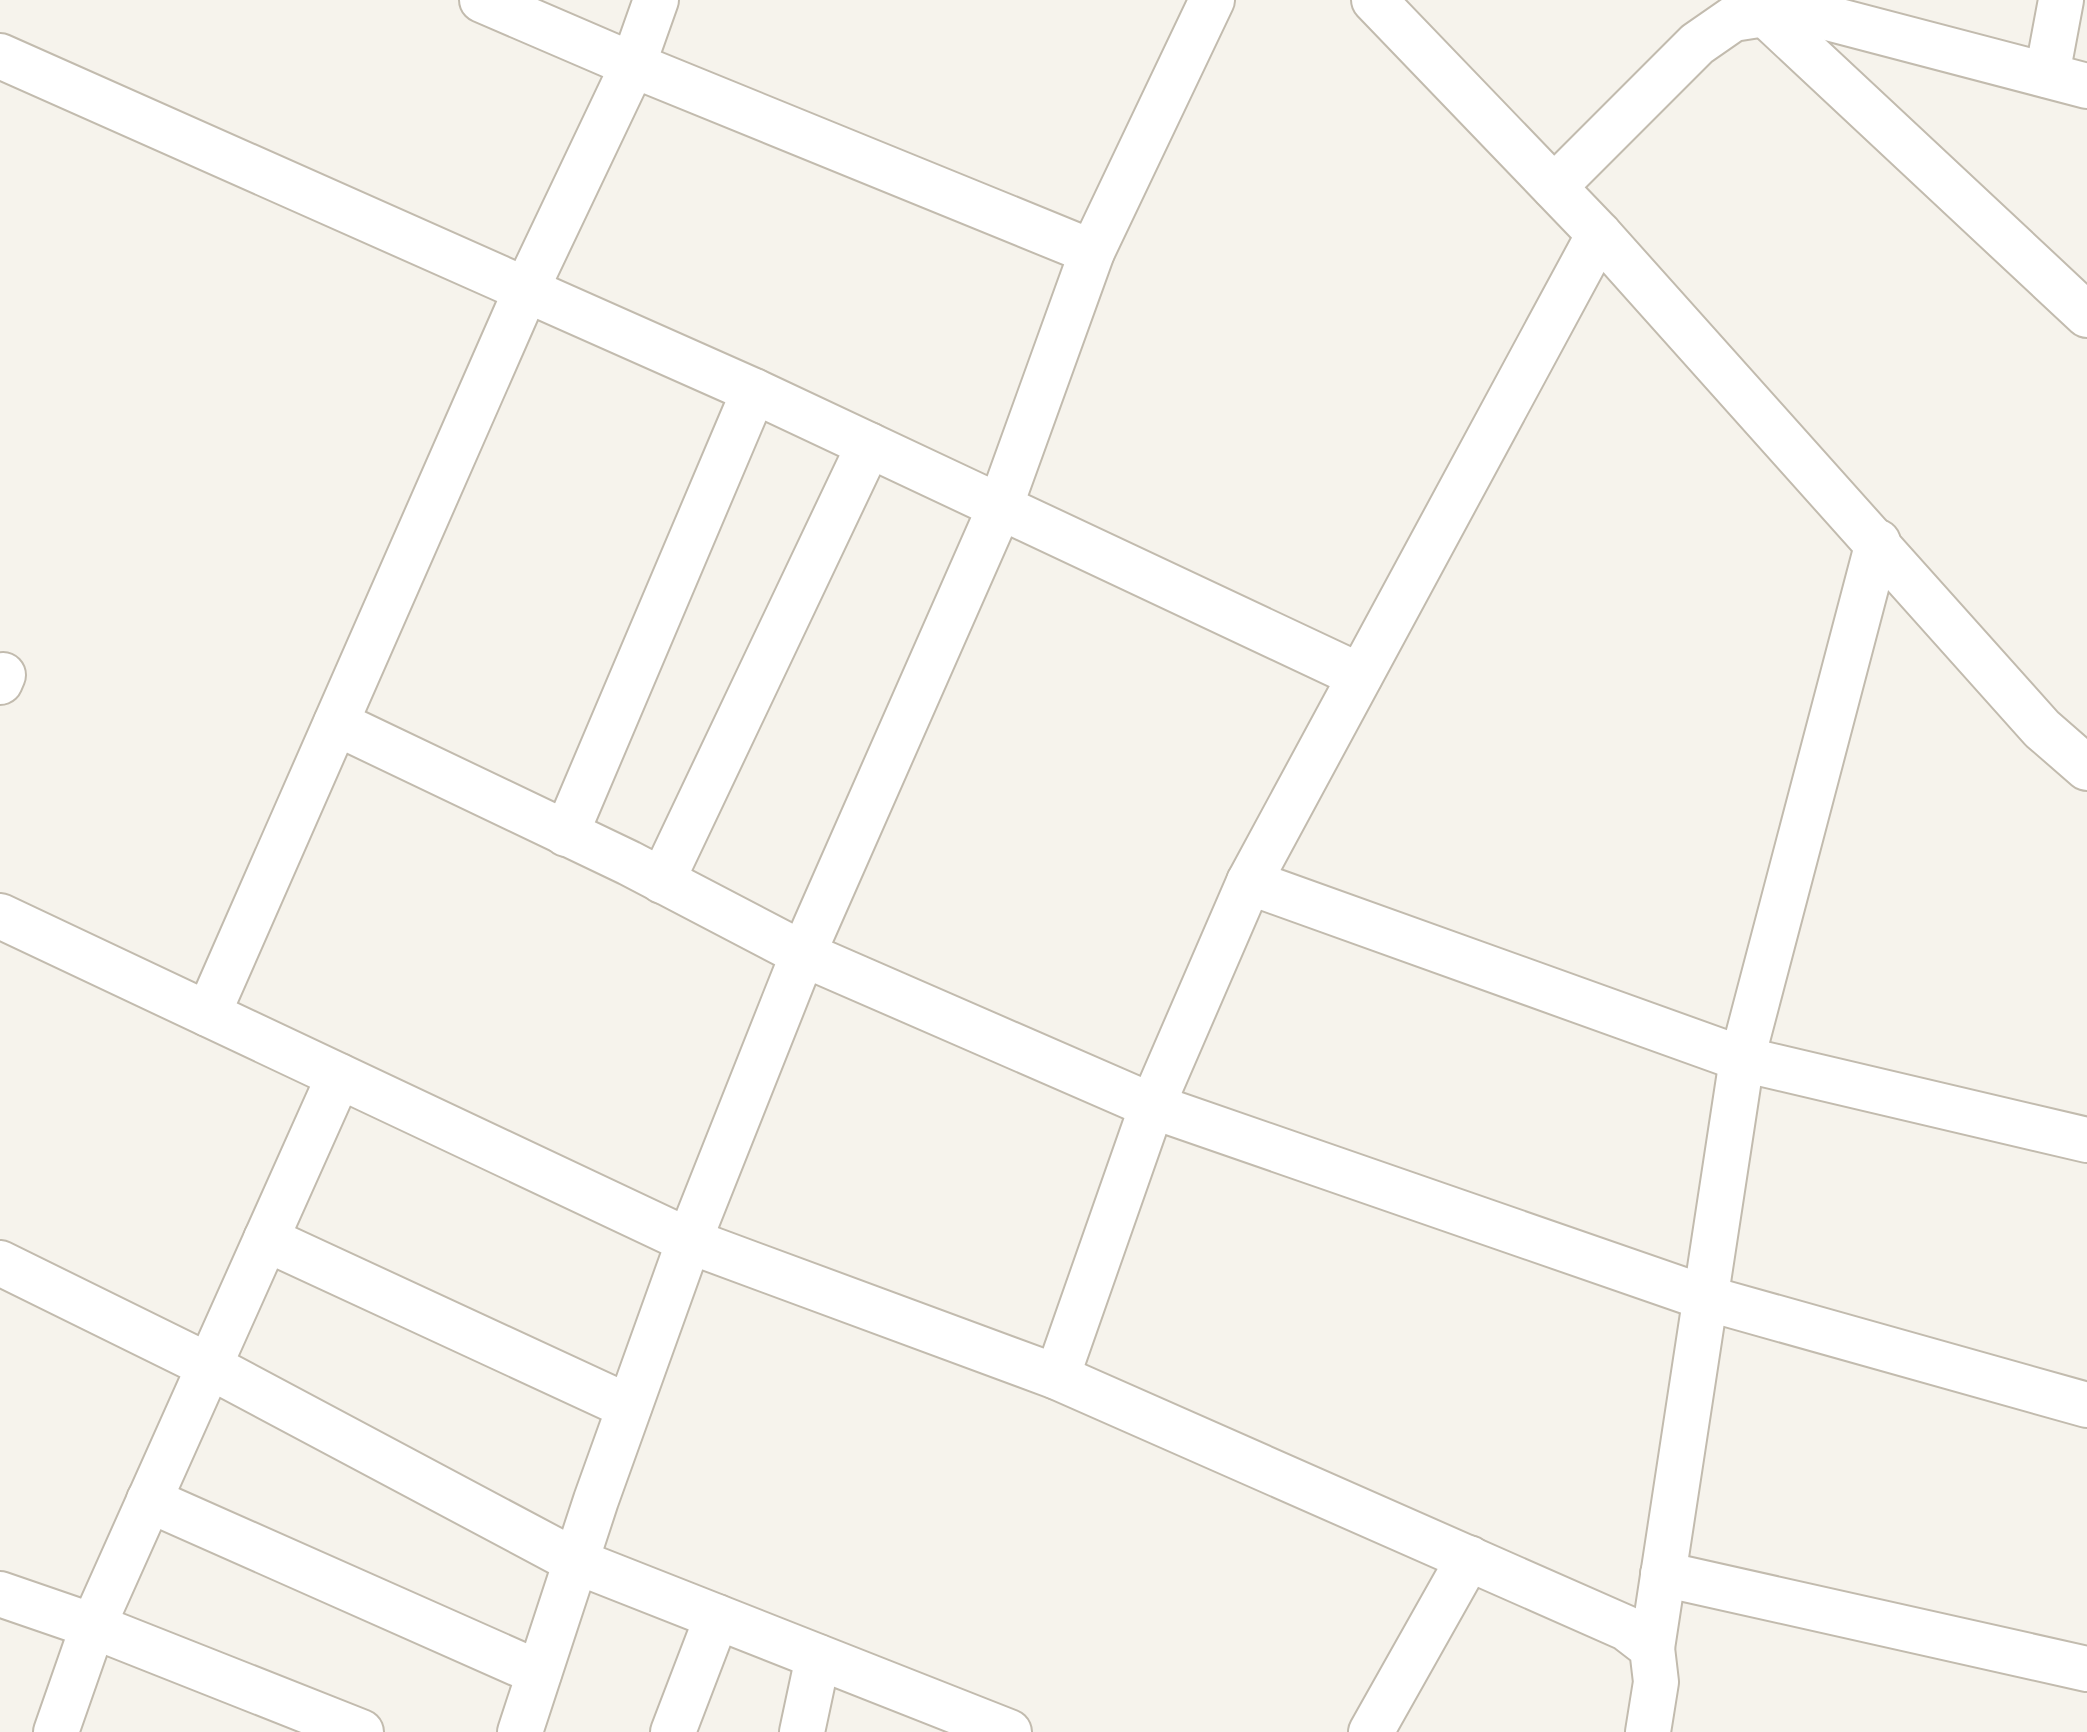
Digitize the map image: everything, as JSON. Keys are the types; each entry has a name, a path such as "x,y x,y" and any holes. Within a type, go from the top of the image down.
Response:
{"street":[{"path":"482,0 633,65 1092,252"},
{"path":"208,1014 527,288 633,65 656,0"},
{"path":"520,1732 575,1561 689,1241 803,954 1000,507 1092,252 1212,0"},
{"path":"1374,0 1599,234 1878,542 2042,729 2087,768"},
{"path":"1554,187 1697,44 1733,19 1765,14 1820,16 2067,81 2061,0"},
{"path":"1765,14 2087,315"},
{"path":"0,56 754,391 1360,676"},
{"path":"1057,1377 1152,1106 1249,882 1599,234"},
{"path":"566,834 754,391"},
{"path":"662,881 869,445"},
{"path":"1648,1732 1656,1682 1652,1648 1742,1059 1878,542"},
{"path":"336,723 662,881 803,954 1152,1106 1706,1298 2087,1405"},
{"path":"1249,882 1742,1059 2087,1140"},
{"path":"0,916 689,1241 1057,1377 1626,1628 1652,1648"},
{"path":"56,1732 93,1626 339,1076"},
{"path":"266,1239 629,1407"},
{"path":"0,1263 209,1366 575,1561 1009,1732"},
{"path":"149,1500 539,1673"},
{"path":"1371,1732 1469,1558"},
{"path":"1663,1574 2087,1669"},
{"path":"0,1594 93,1626 361,1732"},
{"path":"673,1732 717,1617"},
{"path":"802,1732 818,1657"}]}
